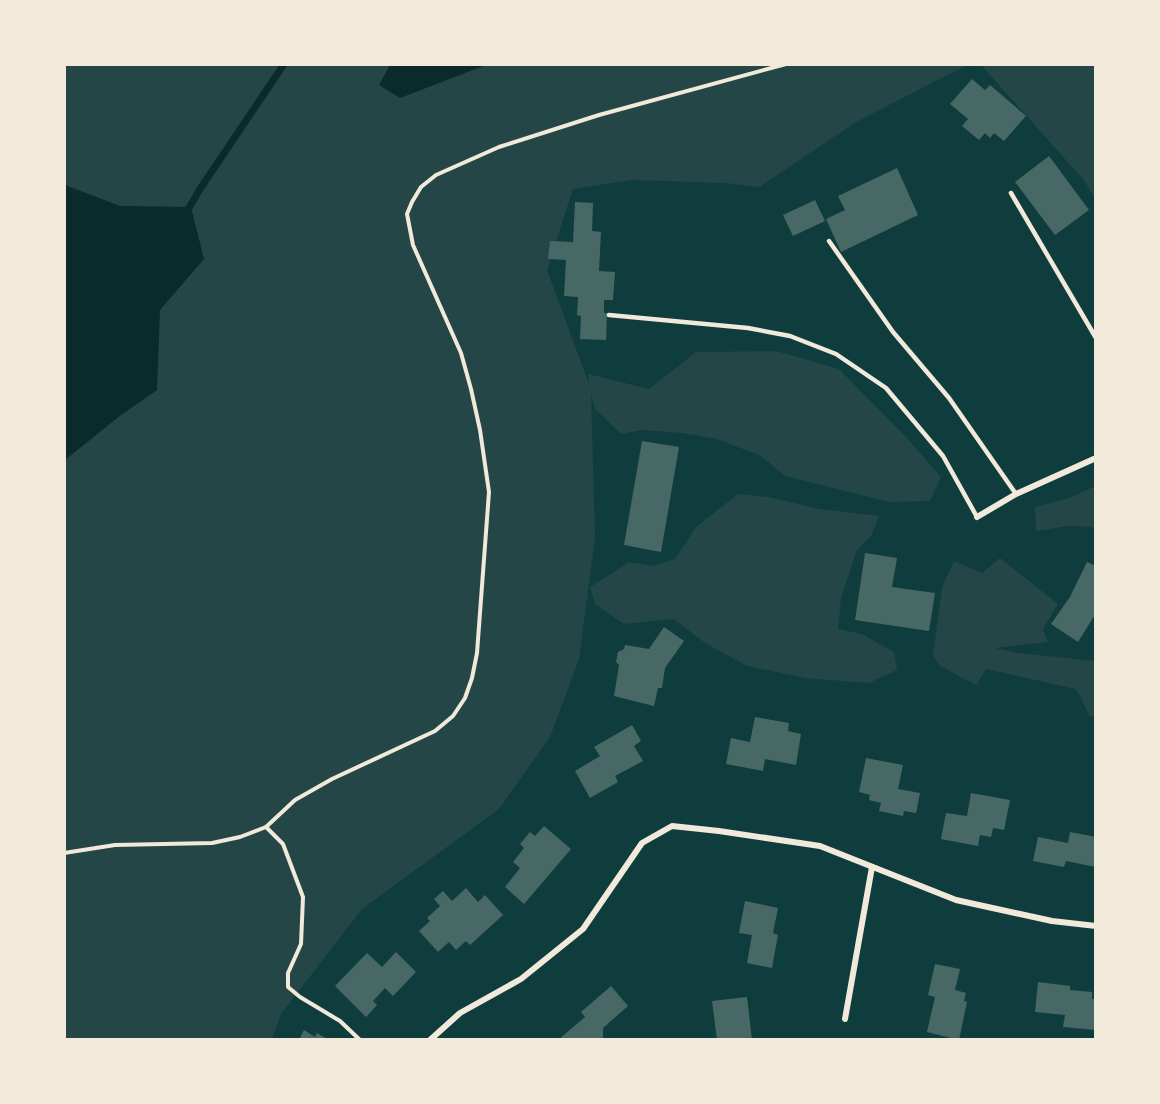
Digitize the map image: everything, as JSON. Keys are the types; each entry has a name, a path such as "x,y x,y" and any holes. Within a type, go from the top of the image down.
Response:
{"street":[{"path":"977,517 1016,494 1095,458"},
{"path":"430,1040 460,1013 521,979 583,929 642,843 672,826 820,846 956,900 1052,921 1095,926"},
{"path":"845,1019 872,867"}],"lane":[{"path":"1011,193 1095,338"},
{"path":"829,241 893,332 949,398 1016,494"},
{"path":"609,315 758,330 790,336 836,354 886,388 943,456 977,517"}],"path":[{"path":"64,853 115,845 212,843 240,837 266,827 296,800 332,779 435,731 453,716 465,698 472,678 479,629 489,492 474,399 461,353 422,268 408,228 407,214 412,202 421,188 436,175 499,147 599,115 786,64"},
{"path":"266,827 283,844 303,897 301,944 288,972 288,987 300,997 340,1021 360,1040"}],"shaded area":[{"path":"64,65 967,65 856,122 759,187 726,183 631,180 573,189 547,270 589,384 588,374 649,389 696,352 776,351 839,369 907,438 941,477 930,501 889,502 785,476 761,456 717,439 643,430 621,434 595,409 591,393 595,537 579,659 550,737 499,809 362,909 281,1014 272,1039 65,1039"},
{"path":"390,65 486,65 400,98 379,85"},
{"path":"981,65 1095,65 1095,198 1083,179"},
{"path":"65,185 120,206 191,207 204,259 160,310 157,390 121,415 65,460"},
{"path":"1095,486 1095,527 1069,526 1036,531 1035,507 1070,498"},
{"path":"738,494 768,497 820,509 879,516 871,536 857,550 841,598 838,629 862,634 894,652 897,670 869,683 805,678 747,666 705,643 674,619 624,624 595,604 590,587 629,562 653,566 675,559 696,527"},
{"path":"1000,558 1058,604 1043,629 1048,642 995,648 1018,653 1095,661 1095,716 1090,716 1076,689 986,669 976,685 940,666 933,656 942,587 954,561 982,573"}],"building":[{"path":"972,79 985,90 990,85 1026,116 1004,141 994,133 990,138 985,133 979,140 962,126 968,119 950,104"},
{"path":"1049,156 1089,210 1055,235 1015,182"},
{"path":"897,168 918,215 841,252 826,219 845,210 838,196"},
{"path":"815,200 825,221 793,236 783,215"},
{"path":"575,202 593,203 592,231 601,232 599,271 615,272 613,300 604,300 604,313 607,313 606,340 580,339 581,316 577,315 578,297 564,296 566,260 548,259 550,241 573,242"},
{"path":"642,441 679,447 661,552 624,545"},
{"path":"865,553 897,558 892,587 935,593 929,631 855,620"},
{"path":"1087,562 1096,566 1096,613 1078,642 1051,624 1070,597"},
{"path":"664,627 684,641 665,668 662,688 658,688 654,706 614,696 619,665 616,662 618,652 624,649 625,645 649,649"},
{"path":"755,717 789,723 788,731 801,734 796,765 765,759 763,771 726,764 731,738 750,742"},
{"path":"632,725 641,741 634,746 643,761 615,776 618,782 590,798 575,771 600,756 594,747"},
{"path":"866,758 903,765 898,789 920,793 916,813 904,811 903,816 879,811 881,803 869,800 870,795 859,792"},
{"path":"971,793 1010,800 1004,830 993,828 991,837 980,835 978,846 941,839 946,813 967,816"},
{"path":"544,826 571,849 524,904 505,887 520,868 513,862 524,848 520,844 530,832 535,836"},
{"path":"1070,832 1096,837 1096,867 1066,861 1064,867 1033,861 1038,837 1068,843"},
{"path":"466,888 478,902 485,895 503,915 470,945 466,941 456,950 449,942 438,952 419,931 430,921 427,918 440,906 434,899 443,891 452,901"},
{"path":"745,901 778,908 773,933 778,935 772,968 747,963 752,935 739,933"},
{"path":"396,952 416,972 393,996 385,988 373,1001 377,1005 366,1017 335,986 367,953 382,967"},
{"path":"935,964 960,969 955,990 966,993 964,1001 967,1002 959,1040 927,1032 935,997 928,995"},
{"path":"1038,982 1070,986 1070,990 1092,992 1092,999 1096,999 1096,1030 1063,1027 1065,1015 1035,1012"},
{"path":"611,986 628,1006 603,1028 603,1040 558,1040 585,1017 581,1012"},
{"path":"747,997 752,1040 717,1040 712,1001"},
{"path":"304,1030 315,1037 317,1033 329,1040 299,1040"}],"waterway":[{"path":"186,213 284,64"}]}
